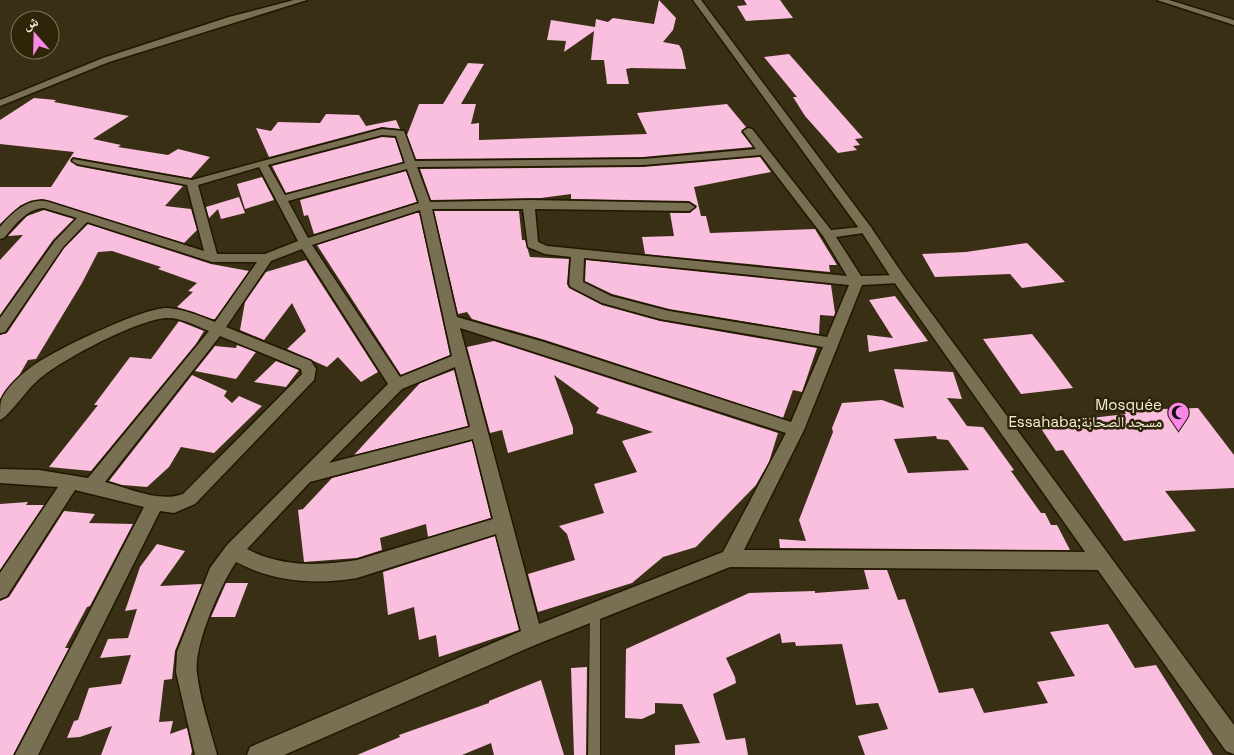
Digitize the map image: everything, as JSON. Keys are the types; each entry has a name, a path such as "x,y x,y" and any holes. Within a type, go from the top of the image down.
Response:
{"street":[{"path":"0,103 106,60 232,19 303,0"},
{"path":"697,0 866,228 899,279 1234,743"},
{"path":"1161,0 1234,23"},
{"path":"77,161 192,183 262,163 394,131 400,132 425,205 460,360 532,636"},
{"path":"748,131 828,234 857,281"},
{"path":"280,200 412,164 643,162 765,152"},
{"path":"262,163 280,200 305,243 397,385"},
{"path":"192,183 212,258"},
{"path":"0,235 15,218 30,206 39,204 86,216 212,258 266,258 305,243 425,205 529,204 688,207"},
{"path":"529,204 530,235 534,247 857,281 899,279"},
{"path":"0,328 59,244 86,216"},
{"path":"0,217 15,218"},
{"path":"828,234 866,228"},
{"path":"578,253 576,284 596,294 643,310 669,316 832,343"},
{"path":"92,486 217,330 266,258"},
{"path":"730,558 796,430 857,281"},
{"path":"0,414 17,390 42,367 110,332 154,314 167,313 186,316 306,365 309,369 309,376 190,499 174,505 155,503 92,486 22,475 0,476"},
{"path":"451,320 538,346 796,430"},
{"path":"206,755 186,672 187,652 218,574 234,551 304,476 397,385 460,360"},
{"path":"304,476 479,432"},
{"path":"0,590 70,483"},
{"path":"26,755 155,503"},
{"path":"234,551 249,560 281,572 334,574 357,569 502,524"},
{"path":"258,755 532,636 595,613 730,558 1102,560"}],"lane":[{"path":"594,755 595,613"}],"building":[{"path":"659,0 676,18 673,30 663,42 679,45 686,69 631,68 626,69 629,84 607,84 604,60 591,60 594,31 564,52 566,41 547,40 551,20 595,27 596,19 608,22 613,18 654,24"},
{"path":"744,0 780,0 793,18 746,21 737,6 747,5"},
{"path":"789,54 863,138 855,139 860,145 853,146 857,150 838,153 805,116 793,97 797,97 764,57"},
{"path":"468,63 484,64 461,104 476,104 471,124 479,123 479,140 647,134 637,113 727,104 746,127 741,132 753,147 643,157 416,159 407,135 419,104 443,104"},
{"path":"34,98 56,100 54,102 129,116 93,139 121,145 118,147 168,155 178,149 210,157 191,178 73,157 70,160 77,166 183,186 165,206 191,209 197,230 184,243 42,199 21,205 0,224 0,187 51,187 74,152 0,144 0,120"},
{"path":"326,114 359,115 366,126 396,120 400,129 382,127 269,157 256,128 271,131 278,122 320,123"},
{"path":"382,137 395,138 403,162 286,193 272,166"},
{"path":"760,157 771,172 694,187 701,216 706,216 710,233 815,229 837,265 829,265 830,272 645,254 642,237 674,236 670,213 690,213 697,206 689,201 571,199 571,194 541,198 431,200 420,169 643,167"},
{"path":"406,171 417,202 314,234 308,215 304,216 300,200"},
{"path":"262,177 274,200 245,209 237,184"},
{"path":"239,197 245,213 221,219 218,209 209,218 206,207"},
{"path":"44,210 74,219 53,240 0,315 0,260 23,235 8,236 27,216"},
{"path":"434,211 519,211 522,240 525,240 530,257 569,259 567,284 569,288 602,305 660,321 817,348 802,392 793,390 783,418 545,340 472,319 467,312 458,314"},
{"path":"419,212 450,355 401,375 317,245"},
{"path":"88,224 211,264 249,271 215,319 212,319 177,307 193,292 188,291 197,283 158,269 161,267 112,251 98,252 82,283 36,359 28,360 20,374 0,399 0,335 7,333 64,248"},
{"path":"1027,243 1065,282 1022,288 1010,274 935,277 922,254 966,252"},
{"path":"306,260 378,372 361,382 338,357 327,367 287,349 306,331 292,303 264,340 240,330 245,302 266,272"},
{"path":"586,260 831,285 835,313 834,316 820,315 819,334 669,309 612,294 585,281"},
{"path":"895,296 928,341 869,352 867,335 893,338 869,300"},
{"path":"179,321 204,331 196,344 91,471 49,467 98,405 94,405 130,357 151,359"},
{"path":"1032,334 1073,388 1021,394 983,339"},
{"path":"494,341 778,433 769,462 756,485 696,547 663,557 632,583 538,612 528,574 575,560 567,534 559,526 604,513 594,484 637,472 622,441 653,432 596,413 599,408 554,375 573,428 573,434 508,453 502,430 490,433 467,347"},
{"path":"237,345 256,352 236,379 195,371 215,346 236,348"},
{"path":"276,361 299,370 286,387 254,382"},
{"path":"894,369 953,372 962,399 947,398 967,426 983,427 1014,470 1011,471 1041,513 1045,513 1051,525 1057,525 1070,550 780,548 779,539 806,541 799,520 833,432 832,428 842,403 882,400 904,408","holes":["936,436 937,439 948,440 969,470 908,473 894,439"]},
{"path":"454,370 468,426 354,455 420,383"},
{"path":"192,375 227,391 224,396 232,403 239,396 262,406 214,453 181,447 169,467 147,487 122,485 109,481"},
{"path":"1198,408 1234,455 1234,488 1165,491 1196,531 1124,541 1063,450 1056,451 1038,424 1126,414 1124,410"},
{"path":"472,441 491,518 428,537 426,524 380,538 382,550 357,558 304,562 298,510 303,509 332,478"},
{"path":"28,502 26,505 44,505 0,570 0,504"},
{"path":"64,511 95,514 89,523 133,524 90,606 87,607 65,648 69,648 13,755 0,755 0,601 9,597"},
{"path":"495,536 519,630 439,657 436,635 419,640 414,607 388,615 383,572"},
{"path":"157,544 185,551 160,586 202,584 175,651 172,679 164,680 159,722 173,721 170,734 187,728 192,751 191,755 101,755 112,726 80,737 67,738 74,721 78,720 89,688 121,684 131,655 100,658 108,639 128,638 137,609 125,611 140,567"},
{"path":"864,570 887,570 898,600 905,599 939,693 973,688 984,713 1048,703 1037,682 1075,676 1050,632 1108,624 1135,668 1156,665 1213,755 865,755 858,736 888,729 878,703 856,705 842,644 796,646 795,642 782,643 780,633 726,658 736,683 713,694 726,740 745,738 748,755 675,755 675,745 700,743 682,704 655,703 655,713 642,719 625,718 626,649 749,593 815,591 815,593 869,589"},
{"path":"226,583 248,583 235,617 211,617"},
{"path":"587,667 586,755 574,755 571,668"},
{"path":"541,680 564,755 494,755 491,743 462,755 357,755 400,737 399,735 489,703 489,701"}],"place":[{"name":"Mosquée Essahaba;مسجد الصحابة","path":"1178,432"}]}
